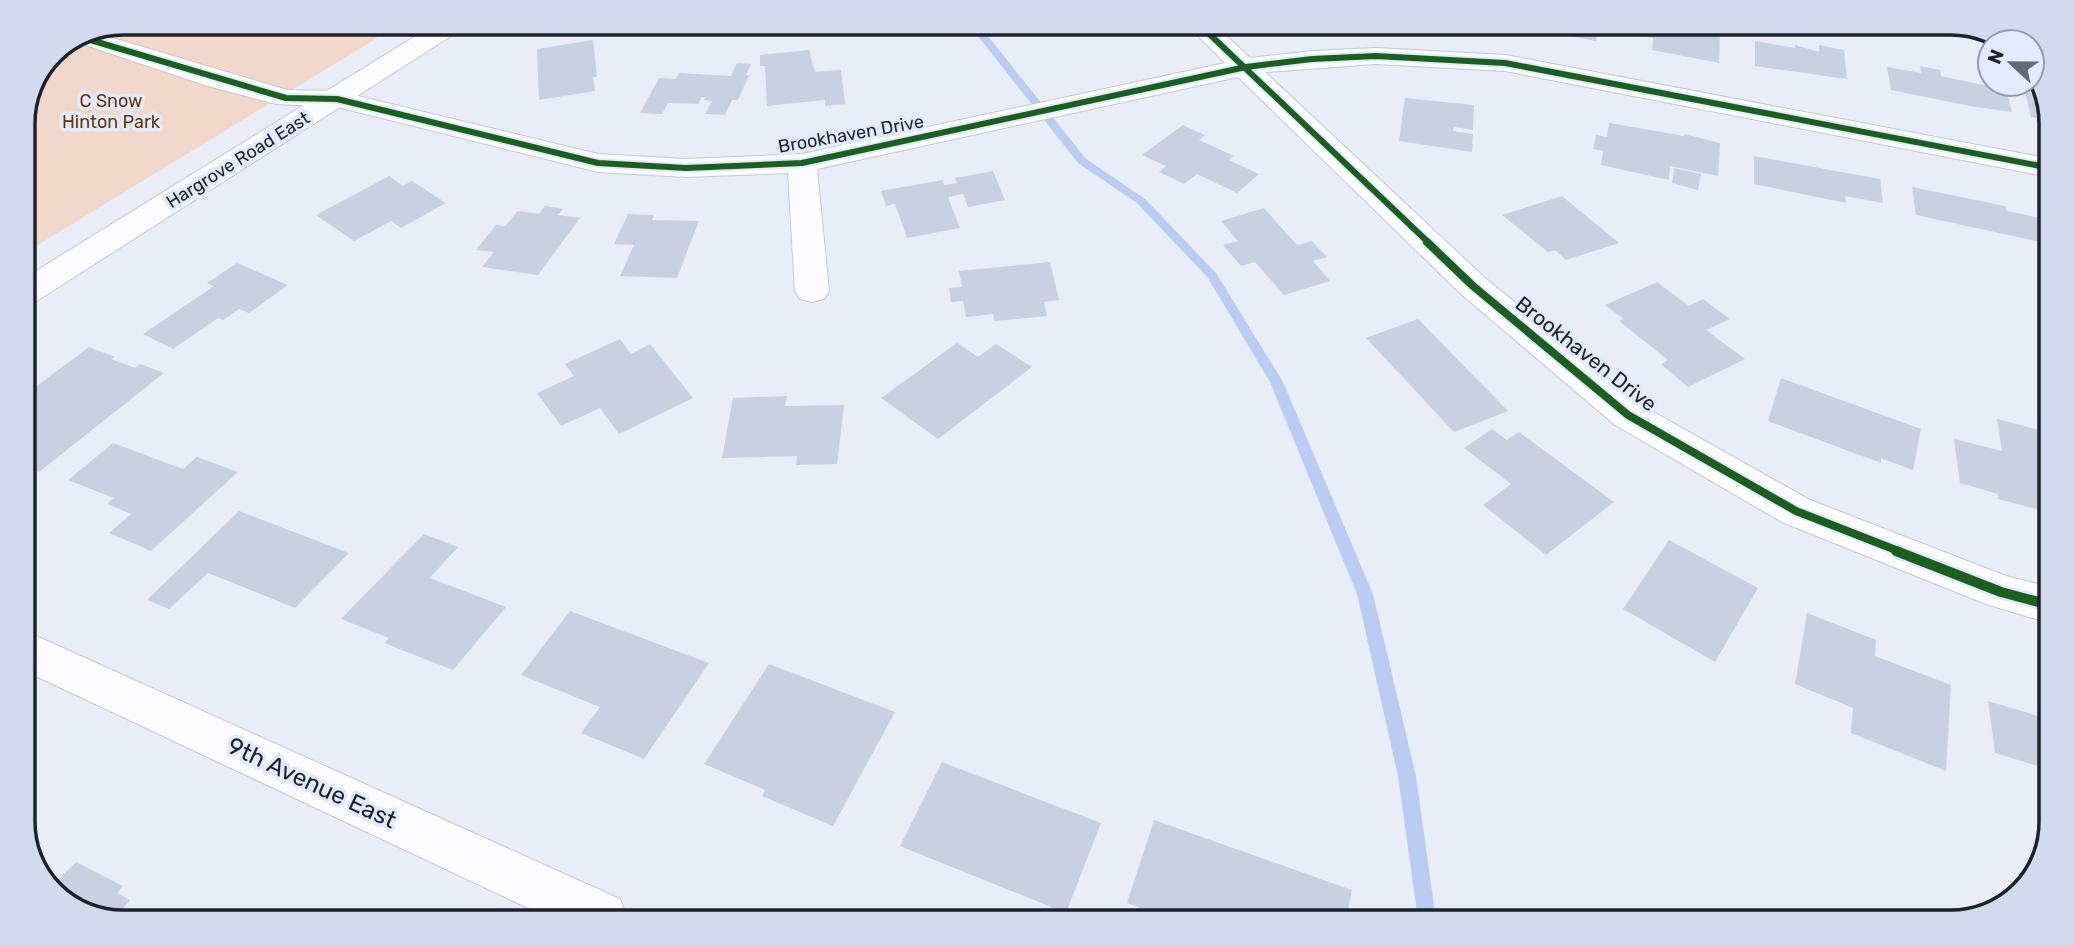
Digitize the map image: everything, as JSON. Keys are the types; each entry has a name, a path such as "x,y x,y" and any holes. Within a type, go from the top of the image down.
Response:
{"street":[{"name":"Hargrove Road East","path":"35,287 436,35"},
{"name":"Brookhaven Drive","path":"1211,35 1473,286 1628,415 1796,512 2001,592 2039,602"},
{"path":"94,40 242,64 307,81 337,99"},
{"path":"92,41 286,98 337,99"},
{"name":"Brookhaven Drive","path":"337,99 598,163 686,168 802,163 1246,67 1300,58 1381,54 1505,63 2039,167"},
{"path":"802,163 812,291"},
{"name":"9th Avenue East","path":"35,655 587,910"}],"green space":[{"name":"C Snow Hinton Park","path":"122,35 382,35 35,247 35,117 38,100 53,69 79,47 94,40"}],"building":[{"path":"1566,35 1596,35 1596,41"},
{"path":"1635,35 1720,35 1719,63 1652,50 1653,38"},
{"path":"593,40 597,77 593,77 595,91 539,100 537,49"},
{"path":"1755,41 1795,48 1795,45 1819,52 1819,45 1844,50 1847,79 1755,66"},
{"path":"809,50 815,72 841,70 845,104 825,106 825,100 767,106 765,66 760,66 760,55"},
{"path":"737,63 751,64 746,75 749,75 738,100 732,100 725,115 705,114 712,101 704,100 706,97 702,97 698,104 668,103 662,114 640,113 659,78 676,79 679,73 731,76"},
{"path":"1920,66 1940,70 1941,76 1976,84 1976,98 2008,98 2012,112 1891,90 1887,67 1921,73"},
{"path":"1405,98 1474,105 1473,130 1454,127 1453,131 1473,134 1472,152 1399,141"},
{"path":"2026,98 2035,98 2039,119 2031,117"},
{"path":"1609,123 1684,134 1720,143 1718,176 1670,166 1669,180 1601,165 1603,151 1593,149 1596,135 1607,137"},
{"path":"1183,125 1205,135 1199,140 1234,156 1229,160 1259,174 1237,193 1197,174 1184,184 1159,172 1166,166 1142,155"},
{"path":"1754,156 1880,179 1883,203 1845,196 1846,203 1754,184"},
{"path":"1674,168 1701,174 1698,190 1672,183"},
{"path":"993,171 1005,200 968,207 963,194 948,197 960,228 907,238 895,204 886,206 881,191 943,180 944,185 957,183 955,178"},
{"path":"389,176 403,186 412,181 446,203 401,228 391,221 354,241 316,215"},
{"path":"1912,187 2005,206 2007,211 2039,218 2039,242 1916,215"},
{"path":"1562,196 1619,243 1566,260 1555,250 1548,252 1502,215"},
{"path":"545,206 563,209 558,215 580,218 538,275 482,267 494,252 476,250 496,225 505,226 518,211 539,214"},
{"path":"1264,208 1297,245 1312,241 1327,257 1313,261 1330,281 1284,295 1255,262 1241,266 1223,245 1238,241 1221,221"},
{"path":"628,214 654,215 652,220 699,221 677,278 620,276 634,245 614,244"},
{"path":"1050,262 1059,300 1044,302 1047,316 994,321 993,314 966,317 963,301 951,302 949,288 962,287 959,271"},
{"path":"237,263 288,285 249,313 239,309 223,320 218,318 173,349 143,334 214,286 207,283"},
{"path":"1657,282 1689,306 1703,299 1730,319 1706,330 1745,359 1688,387 1661,364 1668,360 1619,321 1624,319 1605,305"},
{"path":"1418,319 1508,411 1454,432 1366,338"},
{"path":"620,339 631,354 650,344 693,398 619,434 600,408 561,426 537,393 574,376 565,364"},
{"path":"957,343 978,357 996,344 1032,367 938,439 881,398"},
{"path":"89,347 135,368 140,364 164,373 39,472 35,470 35,387"},
{"path":"1781,378 1921,429 1913,470 1881,458 1881,463 1768,421"},
{"path":"787,396 785,406 844,405 837,464 796,465 797,456 722,458 733,398"},
{"path":"1997,419 2039,430 2039,510 1998,499 1998,494 1960,483 1954,439 2002,451"},
{"path":"1492,429 1507,440 1519,432 1614,502 1546,555 1483,505 1511,484 1464,448"},
{"path":"113,443 183,469 197,457 238,472 151,551 109,533 131,514 107,504 114,498 68,480"},
{"path":"239,511 349,553 295,608 208,573 169,609 147,600"},
{"path":"424,534 458,547 430,578 506,607 453,670 384,643 389,638 341,619"},
{"path":"1669,540 1758,588 1715,662 1623,609"},
{"path":"570,611 709,663 644,759 581,733 600,707 521,675"},
{"path":"1807,613 1876,640 1875,656 1951,685 1946,771 1851,733 1853,708 1795,684"},
{"path":"769,664 895,712 833,826 762,796 765,790 704,764"},
{"path":"1988,701 2039,716 2039,766 1995,753"},
{"path":"942,762 1101,823 1067,910 1059,910 900,846"},
{"path":"1154,820 1352,890 1348,910 1146,910 1127,903"},
{"path":"76,862 123,886 117,893 130,900 121,910 105,908 74,895 58,880"}],"waterway":[{"path":"982,35 1082,161 1141,201 1212,276 1276,382 1365,594 1407,776 1426,910"}],"cycle path":[{"path":"1210,35 1473,286 1628,415 1796,511 2001,592 2039,602"},
{"path":"92,41 286,98 337,99 598,163 686,168 802,163 1246,67 1312,59 1376,56 1505,63 2039,166"}]}
